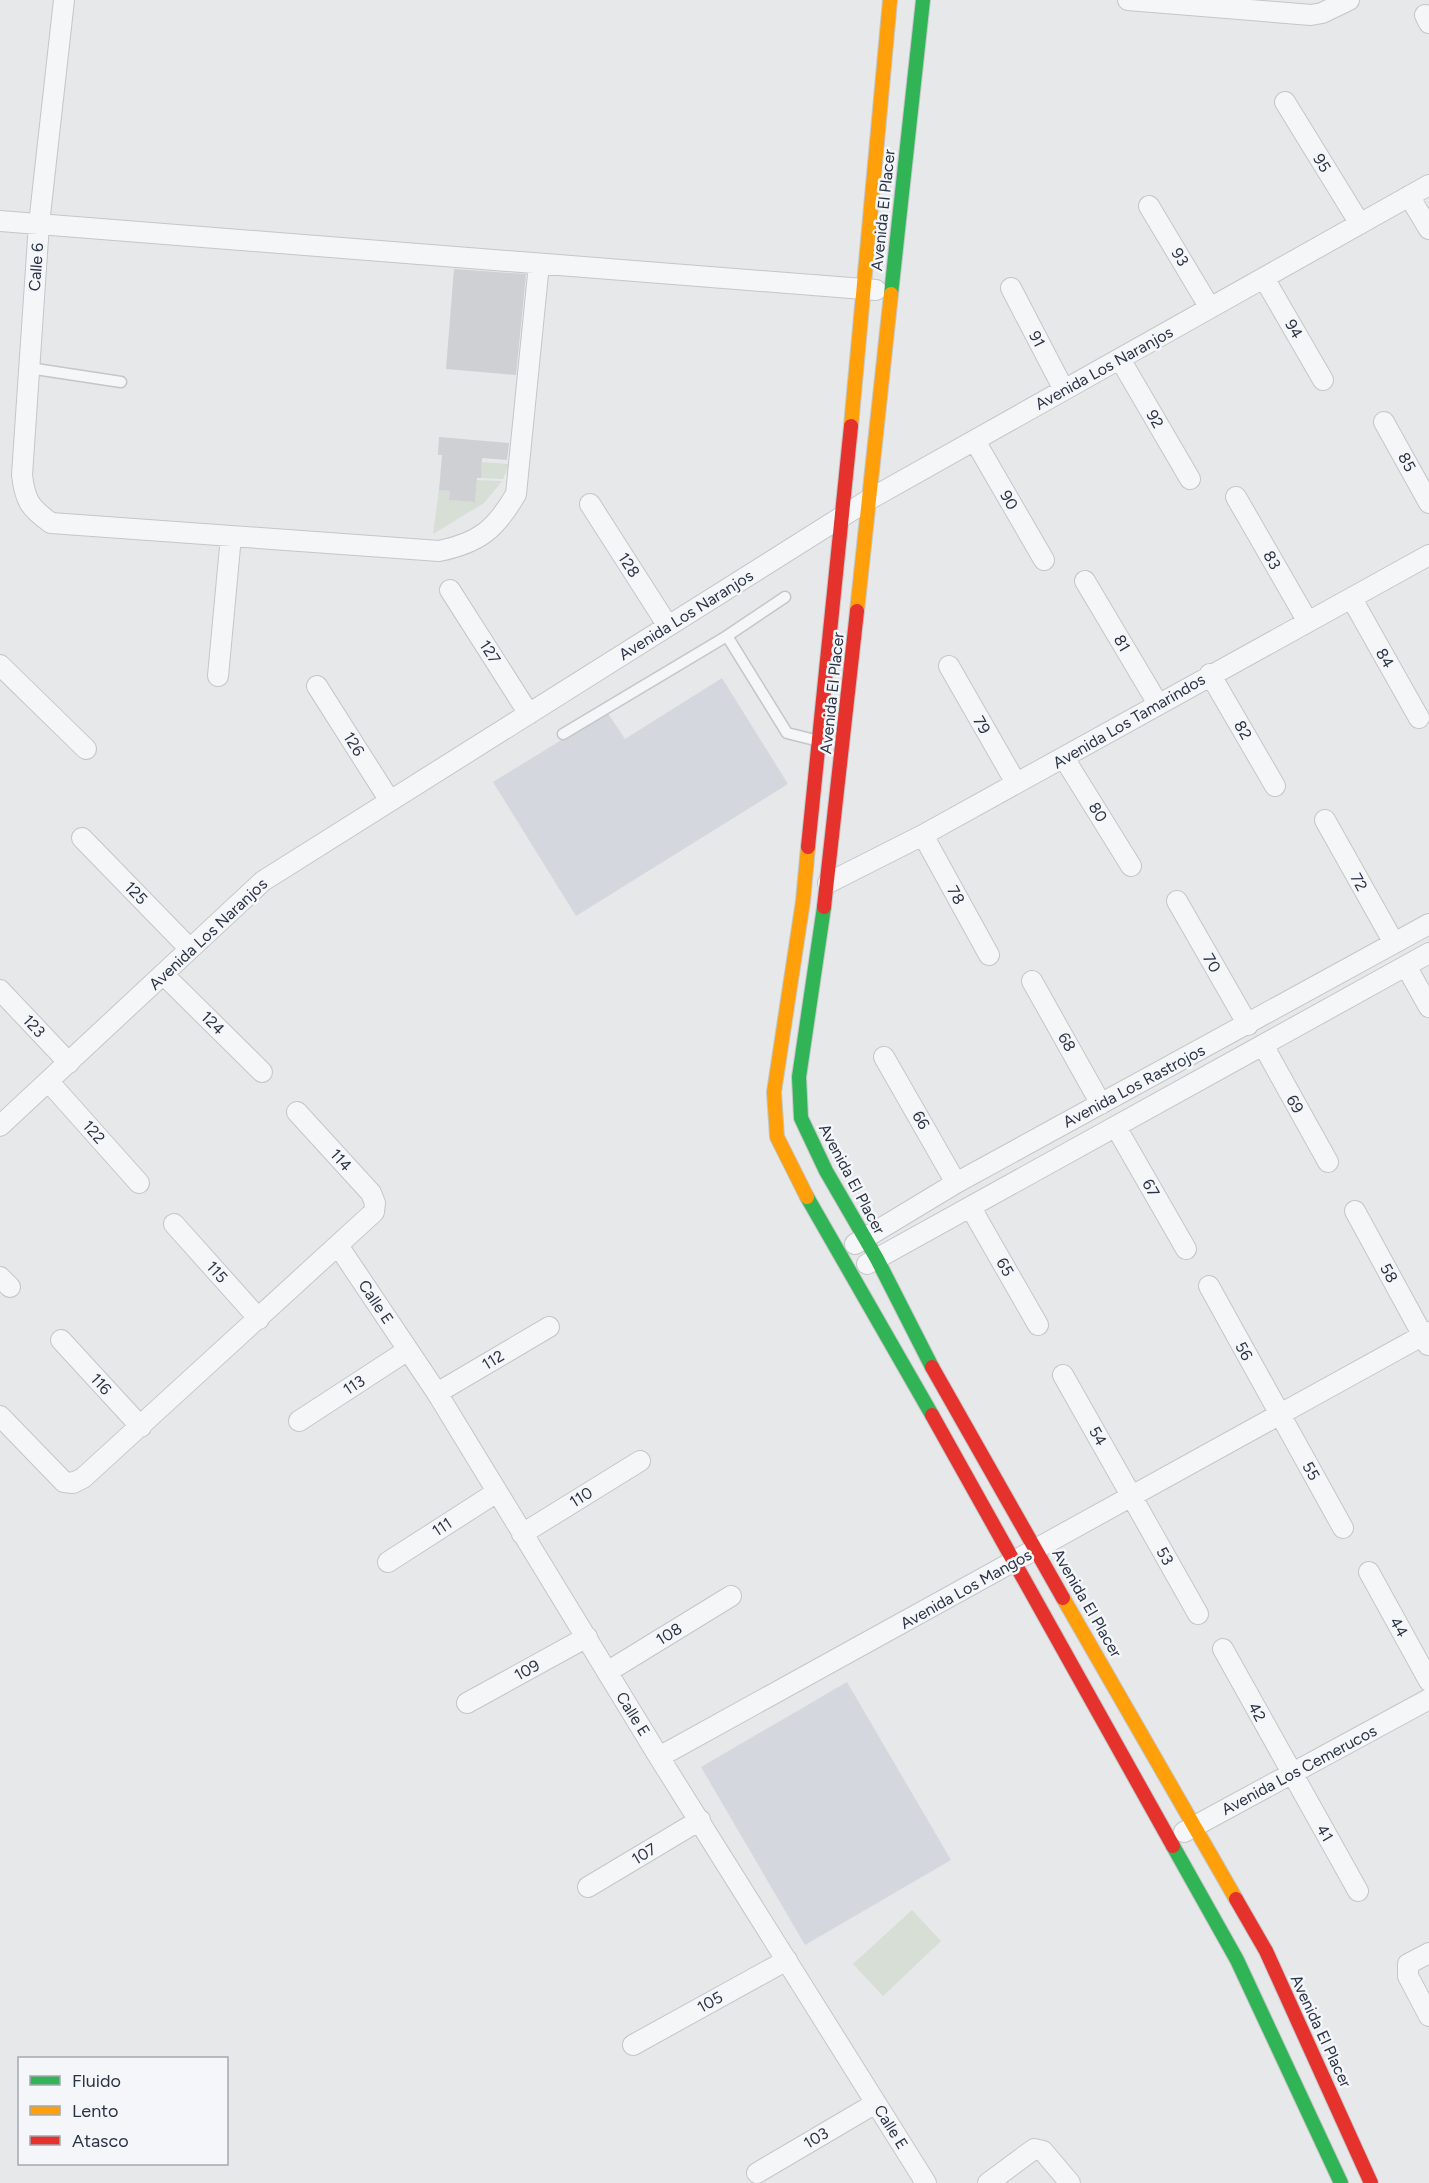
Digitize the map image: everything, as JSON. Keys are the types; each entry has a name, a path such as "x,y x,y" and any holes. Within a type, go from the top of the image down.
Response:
{"street":[{"name":"Calle 6","path":"64,0 39,224 22,475 24,496 36,512 51,523 231,536"},
{"name":"Avenida El Placer","path":"890,0 820,741 803,901 774,1092 777,1137 806,1196 852,1272 1237,1960 1341,2183"},
{"name":"Avenida El Placer","path":"923,0 828,883 799,1077 801,1118 826,1171 877,1259 941,1385 1038,1550 1266,1951 1371,2183"},
{"path":"1128,0 1230,4 1311,15 1322,14 1348,0"},
{"name":"95","path":"1285,102 1360,224"},
{"name":"Avenida Los Naranjos","path":"0,1126 263,881 870,499 1429,185"},
{"path":"1410,196 1429,229"},
{"name":"93","path":"1149,206 1210,308"},
{"path":"0,221 891,291"},
{"path":"218,676 231,536 439,551 464,546 491,528 516,494 539,264"},
{"name":"94","path":"1264,278 1323,380"},
{"name":"91","path":"1011,288 1064,390"},
{"name":"92","path":"1120,359 1190,479"},
{"name":"85","path":"1384,422 1429,503"},
{"name":"90","path":"975,441 1044,560"},
{"name":"83","path":"1236,497 1308,622"},
{"name":"128","path":"590,504 668,626"},
{"name":"Avenida Los Tamarindos","path":"828,883 923,836 1210,674 1429,555"},
{"name":"81","path":"1085,581 1158,704"},
{"name":"127","path":"450,590 529,714"},
{"name":"84","path":"1352,598 1419,718"},
{"path":"0,665 86,749"},
{"name":"79","path":"949,666 1016,783"},
{"name":"82","path":"1210,674 1275,786"},
{"name":"126","path":"317,686 390,801"},
{"name":"80","path":"1064,758 1131,866"},
{"name":"72","path":"1324,820 1394,943"},
{"name":"78","path":"923,836 989,955"},
{"name":"125","path":"82,838 190,949"},
{"name":"70","path":"1177,901 1248,1025"},
{"name":"Avenida Los Rastrojos","path":"841,1253 956,1183 1429,924"},
{"name":"Avenida Los Rastrojos","path":"852,1272 1429,953"},
{"path":"1406,966 1429,1007"},
{"name":"124","path":"163,974 262,1072"},
{"name":"68","path":"1032,981 1101,1104"},
{"name":"123","path":"0,990 69,1063"},
{"name":"69","path":"1263,1046 1328,1162"},
{"name":"66","path":"884,1057 956,1183"},
{"name":"122","path":"49,1082 139,1183"},
{"name":"114","path":"297,1112 370,1193 375,1203 374,1212 339,1247"},
{"name":"67","path":"1116,1127 1186,1249"},
{"name":"65","path":"971,1208 1038,1325"},
{"name":"58","path":"1355,1211 1427,1338"},
{"name":"115","path":"174,1224 259,1319"},
{"path":"0,1416 58,1477 64,1482 73,1483 83,1478 141,1427 339,1247"},
{"name":"Calle E","path":"339,1247 437,1393 659,1757 926,2183"},
{"name":"56","path":"1209,1286 1279,1415"},
{"name":"112","path":"437,1393 549,1327"},
{"name":"Avenida Los Mangos","path":"659,1757 1038,1550 1279,1415 1427,1338"},
{"name":"116","path":"61,1340 141,1427"},
{"name":"113","path":"299,1421 408,1350"},
{"name":"54","path":"1063,1375 1133,1497"},
{"name":"55","path":"1279,1415 1343,1528"},
{"name":"110","path":"522,1534 640,1461"},
{"name":"111","path":"388,1562 497,1492"},
{"name":"53","path":"1133,1497 1198,1614"},
{"name":"44","path":"1369,1572 1429,1681"},
{"name":"108","path":"607,1672 731,1596"},
{"name":"109","path":"467,1703 587,1637"},
{"name":"42","path":"1223,1649 1291,1776"},
{"name":"Avenida Los Cemerucos","path":"1169,1842 1194,1825 1291,1776 1429,1699"},
{"name":"41","path":"1291,1776 1358,1891"},
{"name":"107","path":"588,1887 700,1820"},
{"path":"1429,1953 1408,1964 1408,1976 1429,2016"},
{"name":"105","path":"633,2045 787,1960"},
{"name":"103","path":"757,2173 876,2103"},
{"path":"988,2183 1034,2149 1043,2151 1070,2183"}],"lane":[{"path":"29,368 121,382"},
{"path":"563,734 727,636 785,597"},
{"path":"727,636 787,733 820,741"}],"shaded area":[{"path":"482,462 509,464 503,479 481,478"},
{"path":"477,480 502,481 484,503 433,534 439,490 450,491 450,500 475,502"},
{"path":"722,678 788,784 576,916 493,782 607,712 625,739"},
{"path":"847,1682 951,1860 805,1945 701,1767"},
{"path":"912,1910 941,1941 883,1996 853,1964"}],"building":[{"path":"454,269 526,274 516,375 446,369"},
{"path":"439,437 509,443 507,460 482,458 481,478 477,478 475,502 449,500 450,491 439,490 442,455 438,455"}],"traffic: fast":[{"path":"891,294 923,0"},
{"path":"824,907 799,1077 801,1118 826,1171 877,1259 932,1367"},
{"path":"807,1197 932,1415"},
{"path":"1173,1846 1237,1960 1341,2183"}],"traffic: slow":[{"path":"851,426 890,0"},
{"path":"857,611 891,294"},
{"path":"807,1197 777,1137 774,1092 803,901 808,847"},
{"path":"1063,1598 1236,1899"}],"traffic: jam":[{"path":"808,847 851,426"},
{"path":"824,907 857,611"},
{"path":"932,1367 1063,1598"},
{"path":"932,1415 1173,1846"},
{"path":"1236,1899 1266,1951 1371,2183"}]}
